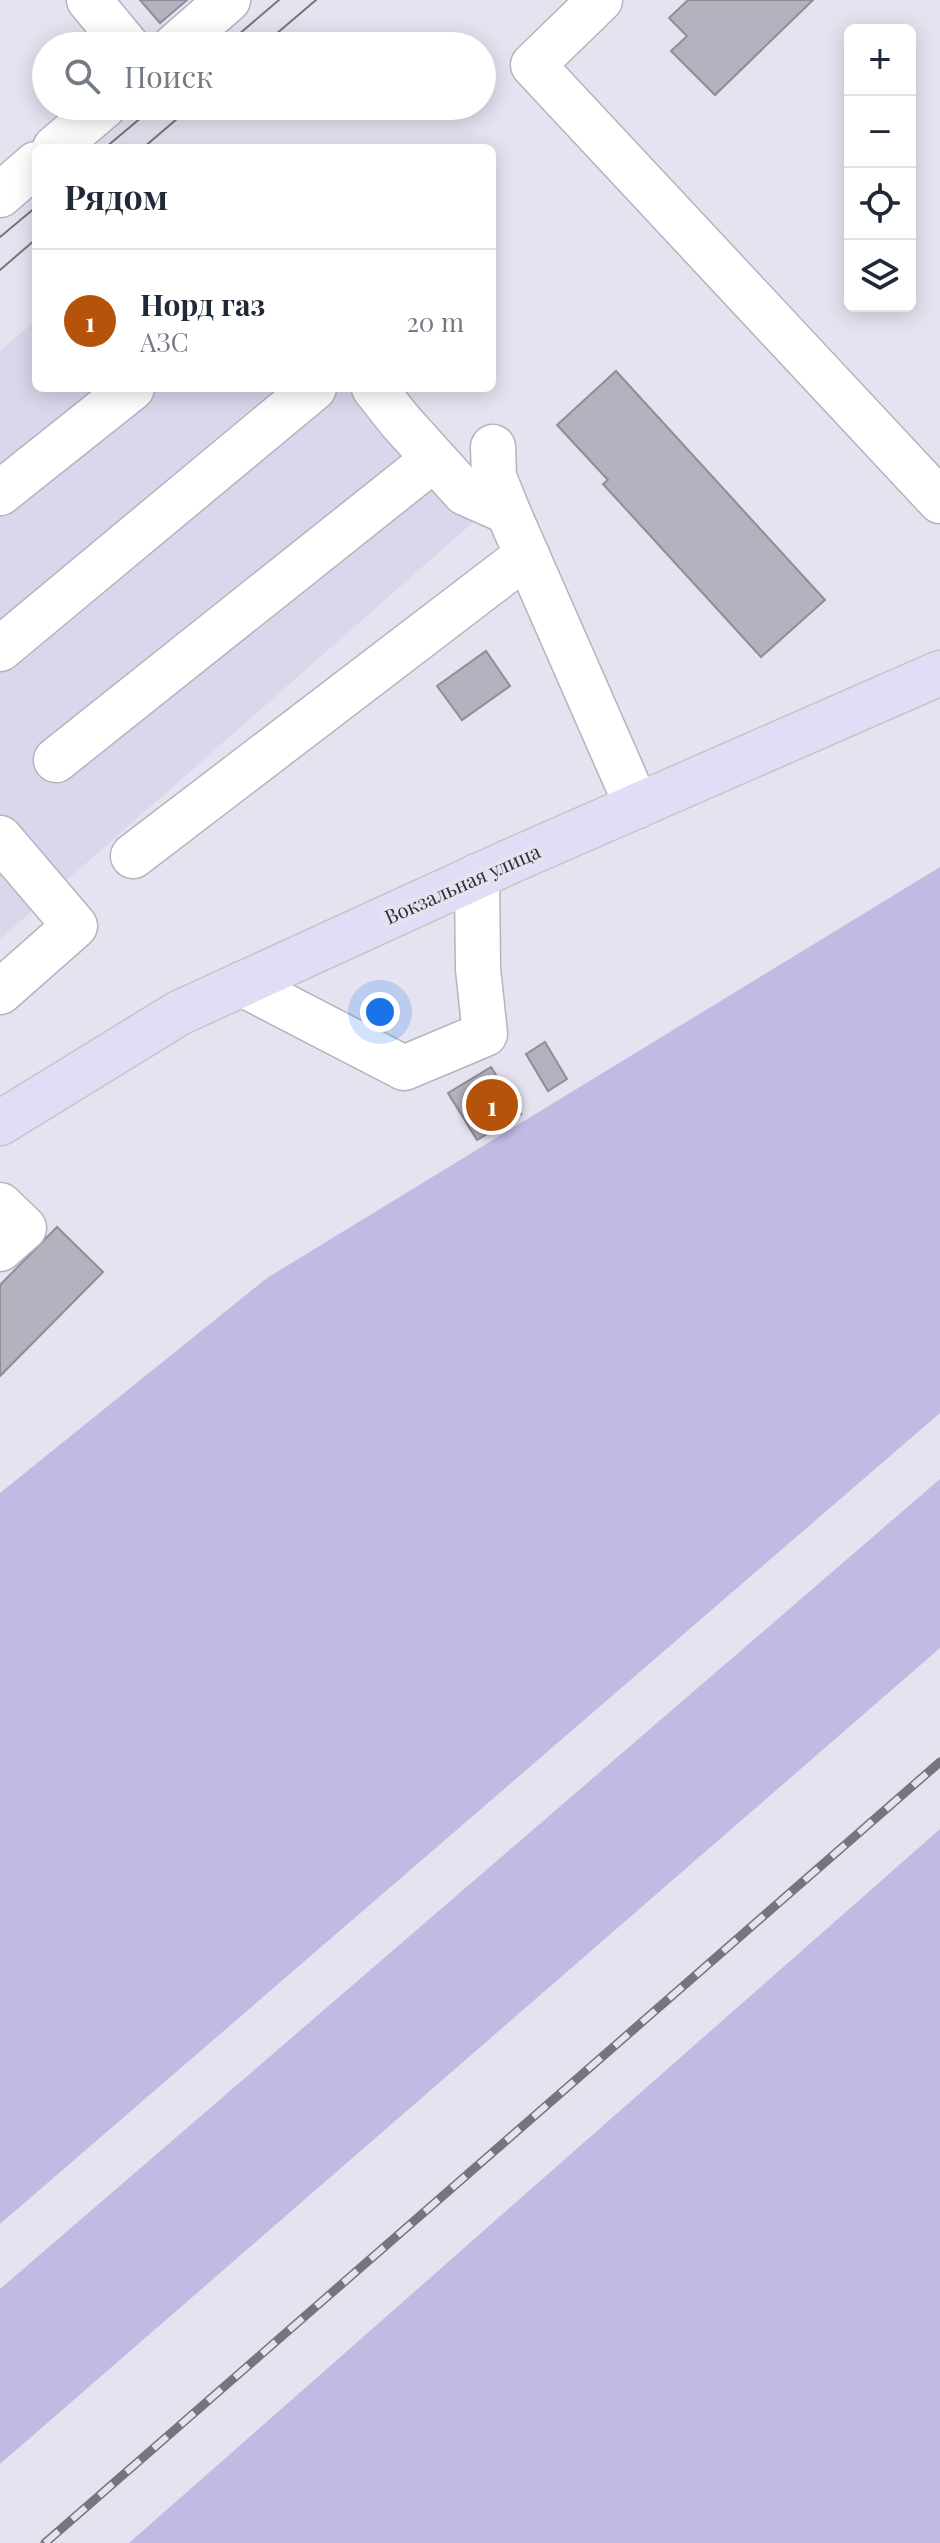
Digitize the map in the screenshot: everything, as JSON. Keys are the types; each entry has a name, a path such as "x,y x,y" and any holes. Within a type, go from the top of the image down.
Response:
{"main road":[{"name":"Вокзальная улица","path":"0,1123 179,1013 477,876 940,673"}],"lane":[{"path":"89,0 115,32"},
{"path":"191,32 228,0"},
{"path":"600,0 533,65 940,501"},
{"path":"60,144 88,120"},
{"path":"0,195 32,167"},
{"path":"0,493 127,392"},
{"path":"0,649 309,392"},
{"path":"377,392 465,493 508,512"},
{"path":"493,447 494,477 508,512 637,806"},
{"path":"56,760 434,459"},
{"path":"133,856 527,555"},
{"path":"0,838 75,926 0,992"},
{"path":"242,984 404,1068 485,1034 478,969 477,876"},
{"path":"0,1205 24,1228 0,1249"}],"shaded area":[{"path":"32,323 32,392 403,392 495,503 0,939 0,351"},
{"path":"940,867 940,1413 0,2224 0,1493 267,1278"},
{"path":"940,1479 940,1648 0,2464 0,2289"},
{"path":"940,1829 940,2543 129,2543"}],"building":[{"path":"140,0 187,0 160,23"},
{"path":"688,0 813,0 715,95 671,51 687,36 669,18"},
{"path":"616,371 825,600 761,657 603,484 608,480 557,425"},
{"path":"486,651 510,686 462,720 437,686"},
{"path":"545,1042 567,1079 548,1091 526,1054"},
{"path":"491,1067 521,1114 477,1140 448,1093"},
{"path":"57,1227 103,1272 0,1376 0,1285"}],"tram line":[{"path":"241,32 279,0"},
{"path":"278,32 316,0"},
{"path":"110,144 138,120"},
{"path":"148,144 176,120"},
{"path":"0,237 32,210"},
{"path":"0,270 32,242"}],"railway":[{"path":"45,2543 940,1762"}],"place":[{"name":"Норд газ","path":"492,1105"}]}
